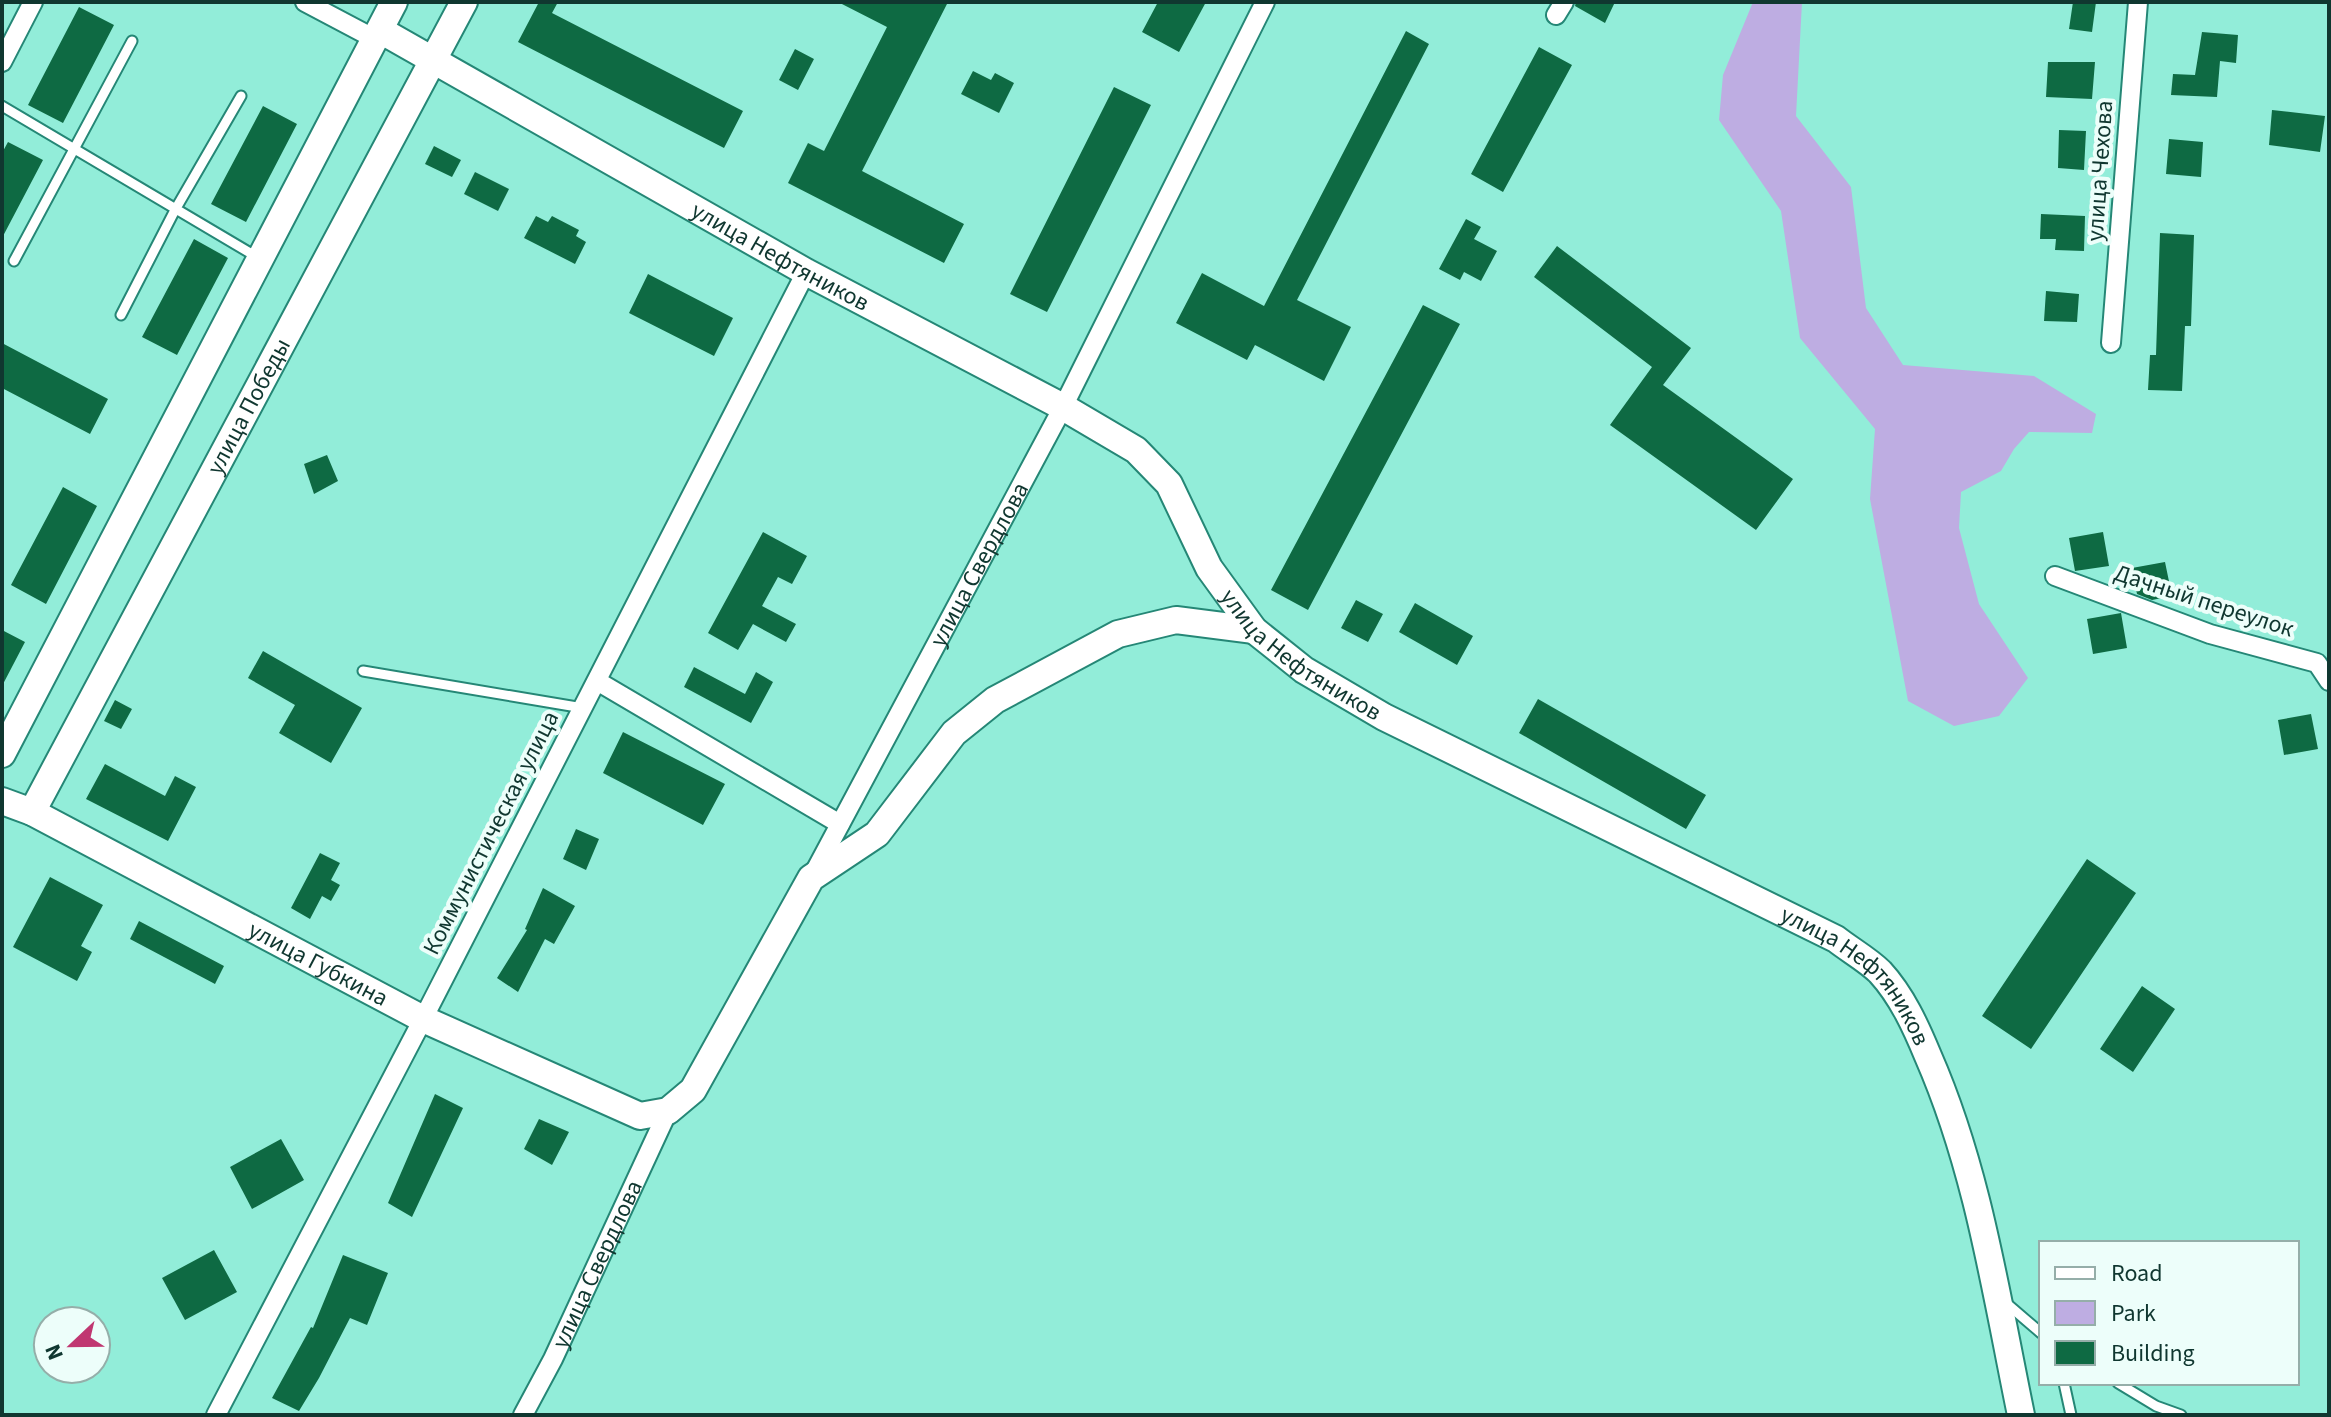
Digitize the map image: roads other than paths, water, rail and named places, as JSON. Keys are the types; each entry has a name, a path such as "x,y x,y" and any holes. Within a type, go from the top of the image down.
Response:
{"street":[{"path":"2,61 33,2"},
{"path":"305,2 377,35"},
{"path":"2,754 394,2"},
{"name":"улица Победы","path":"32,812 464,2"},
{"name":"улица Свердлова","path":"523,1415 553,1359 668,1111 693,1090 811,878 1063,407 1265,2"},
{"name":"улица Чехова","path":"2111,343 2138,2"},
{"name":"улица Нефтяников","path":"377,35 433,61 806,272 1063,407 1136,450 1169,484 1209,568 1254,630 1304,670 1384,717 1836,939 1879,971 1912,1018 1941,1085 1967,1165 2021,1415"},
{"name":"Коммунистическая улица","path":"216,1415 806,272"},
{"name":"Дачный переулок","path":"2055,576 2210,634 2317,663 2329,681"},
{"path":"811,878 877,834 954,733 995,700 1118,634 1176,620 1254,630"},
{"path":"597,681 840,824"},
{"name":"улица Губкина","path":"2,801 32,812 423,1019 640,1116 668,1111"}],"lane":[{"path":"14,261 132,41"},
{"path":"121,315 175,210 241,96"},
{"path":"2,106 260,259"},
{"path":"363,671 583,708"},
{"path":"1997,1296 2039,1331"},
{"path":"2064,1385 2071,1415"},
{"path":"2121,1385 2156,1406 2181,1415"}]}
